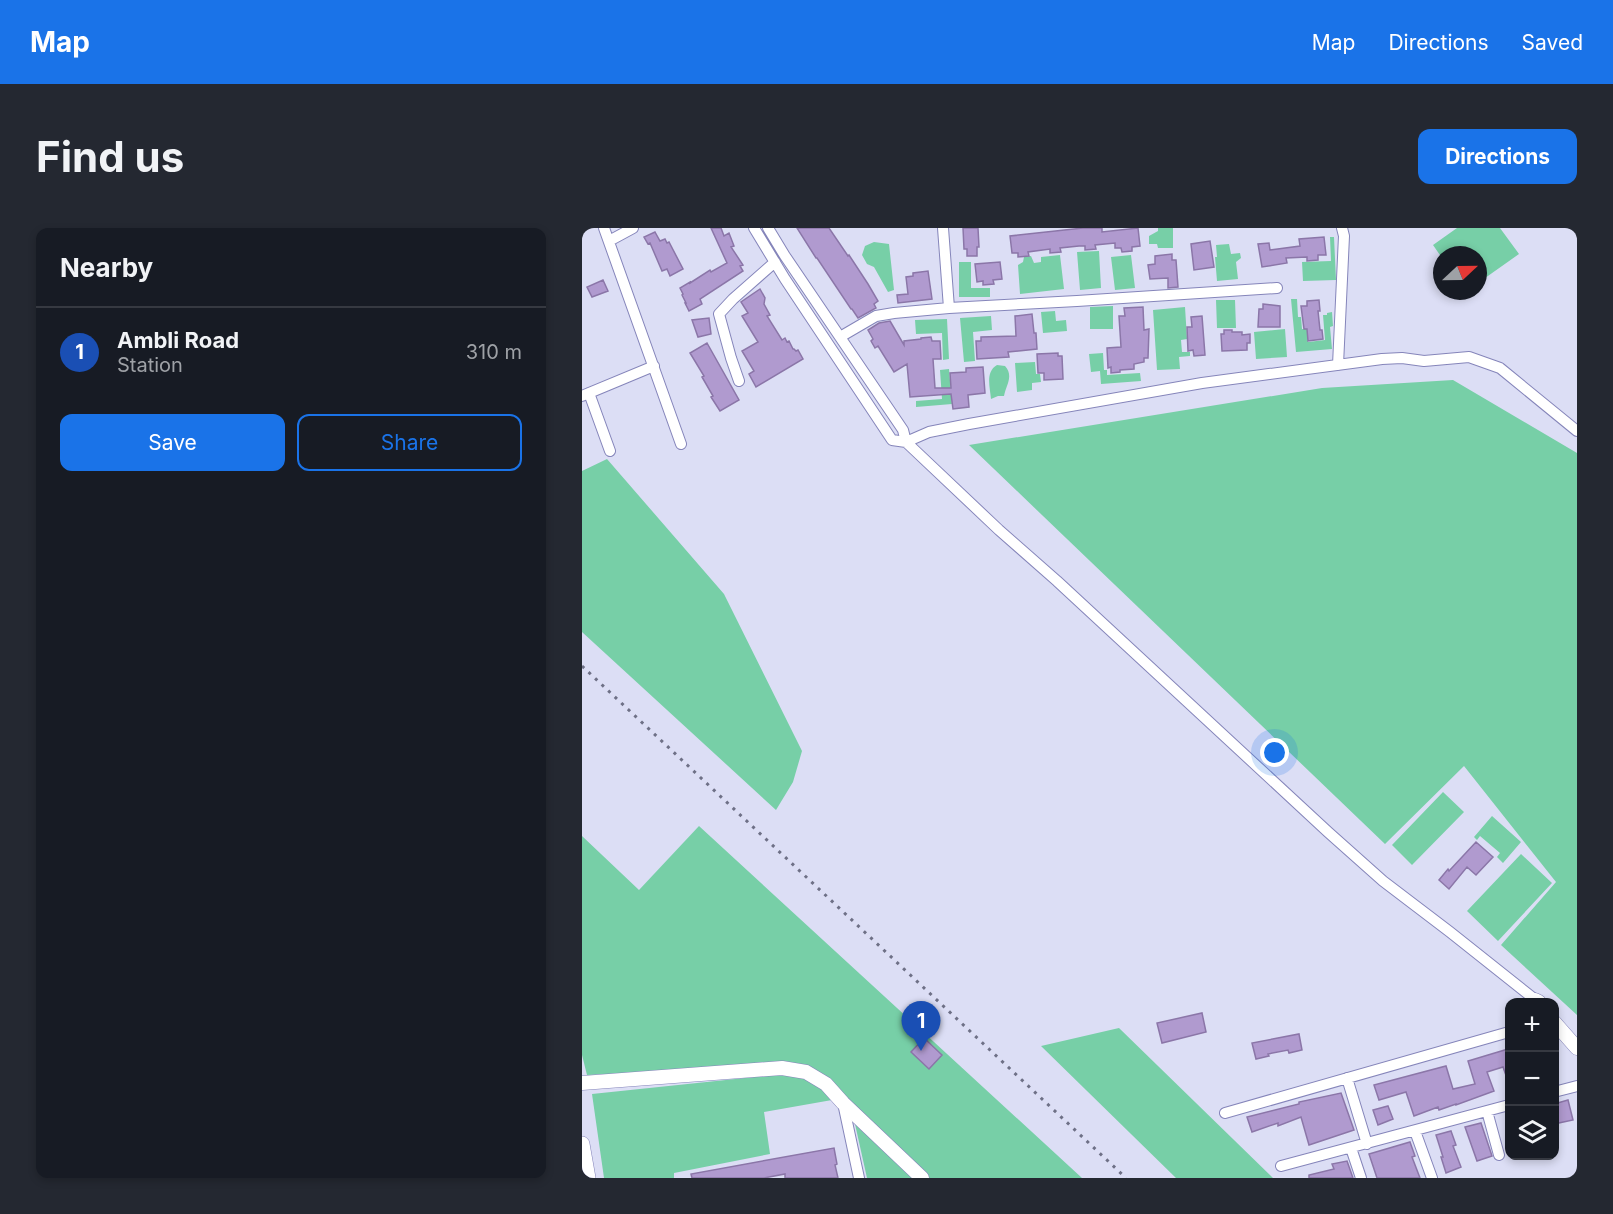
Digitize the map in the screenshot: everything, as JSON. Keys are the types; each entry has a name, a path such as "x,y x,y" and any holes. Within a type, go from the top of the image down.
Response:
{"main road":[{"path":"582,1144 588,1178"}],"street":[{"path":"604,228 681,444"},
{"path":"609,241 633,228"},
{"path":"754,228 892,440 906,442 929,432 969,424 1202,383 1402,358 1424,361 1469,357 1500,368 1577,431"},
{"path":"768,228 903,430 906,442 1342,845 1532,998"},
{"path":"942,228 949,308"},
{"path":"1338,365 1344,236 1342,228"},
{"path":"739,381 719,314 775,262"},
{"path":"840,337 876,316 894,313 1277,288"},
{"path":"610,451 585,394 654,366"},
{"path":"1559,1020 1577,1034"},
{"path":"1559,1028 1577,1048"},
{"path":"1225,1113 1505,1033"},
{"path":"582,1083 782,1068 806,1072 826,1084 843,1104 922,1178"},
{"path":"1347,1078 1367,1144"},
{"path":"1559,1091 1577,1086"},
{"path":"843,1104 859,1178"},
{"path":"1281,1166 1506,1106"},
{"path":"1486,1112 1499,1155"},
{"path":"1415,1131 1432,1178"},
{"path":"1351,1148 1361,1178"}],"green space":[{"path":"1158,228 1173,228 1173,248 1158,248 1157,244 1149,244 1149,236 1158,231"},
{"path":"1457,228 1500,228 1519,254 1487,277 1487,246 1433,245"},
{"path":"1330,237 1334,237 1336,280 1303,281 1302,262 1331,261"},
{"path":"874,242 889,244 894,290 888,292 874,267 867,264 862,255 865,246"},
{"path":"1229,244 1231,254 1240,253 1241,258 1236,262 1238,279 1217,281 1216,245"},
{"path":"1099,251 1101,288 1080,290 1077,252"},
{"path":"1060,255 1064,289 1020,294 1018,265 1023,262 1024,257 1031,256 1034,263 1041,262 1041,257"},
{"path":"1131,255 1135,288 1115,290 1111,257"},
{"path":"959,262 971,262 971,288 990,288 990,297 959,297"},
{"path":"1291,299 1297,299 1298,317 1301,317 1302,329 1307,329 1308,342 1325,340 1323,315 1332,312 1333,326 1330,327 1332,349 1296,352"},
{"path":"1216,300 1235,300 1236,328 1217,328"},
{"path":"1113,306 1113,329 1090,329 1090,307"},
{"path":"1185,307 1187,339 1181,340 1182,352 1190,352 1190,356 1179,357 1180,369 1157,370 1153,310"},
{"path":"1055,311 1056,321 1066,320 1067,331 1043,333 1041,312"},
{"path":"991,316 992,330 973,332 975,361 964,362 960,318"},
{"path":"947,319 949,359 943,360 942,333 916,334 915,320"},
{"path":"1285,329 1287,357 1256,359 1254,332"},
{"path":"1103,353 1104,370 1107,370 1107,375 1140,373 1141,381 1101,384 1100,371 1091,372 1089,354"},
{"path":"1035,362 1036,374 1040,374 1041,382 1032,383 1032,390 1017,392 1015,363"},
{"path":"997,365 1005,366 1008,370 1009,381 1004,396 991,399 990,376"},
{"path":"949,369 952,404 916,407 916,401 942,399 940,370"},
{"path":"1453,380 1577,453 1577,1015 1501,945 1556,882 1464,766 1385,844 969,445 1322,388"},
{"path":"607,459 724,594 802,751 793,782 776,810 582,632 582,471"},
{"path":"1443,792 1464,812 1412,865 1392,845"},
{"path":"1492,816 1521,842 1503,863 1497,857 1500,853 1480,836 1477,840 1474,837"},
{"path":"699,826 1082,1178 924,1178 827,1083 781,1067 587,1075 582,1055 582,836 639,890"},
{"path":"1521,854 1552,883 1498,941 1467,911"},
{"path":"1119,1028 1273,1178 1176,1178 1041,1046"},
{"path":"782,1074 804,1077 822,1089 832,1100 764,1112 770,1154 674,1173 674,1178 604,1178 592,1094"},
{"path":"855,1124 913,1178 867,1178"}],"building":[{"path":"711,228 721,228 724,236 729,233 734,246 731,247 743,265 740,266 743,271 700,299 702,304 689,311 680,288 710,270 711,272 727,263"},
{"path":"797,228 829,228 878,301 874,304 876,308 858,318"},
{"path":"963,228 978,228 977,256 967,256 967,249 964,249"},
{"path":"1102,228 1102,232 1138,228 1140,246 1132,247 1132,251 1122,252 1121,248 1115,248 1115,243 1095,245 1096,249 1085,250 1085,246 1079,246 1060,248 1061,252 1050,253 1050,249 1028,252 1029,256 1018,257 1018,253 1012,253 1010,236"},
{"path":"655,232 660,241 665,239 667,243 669,242 683,269 670,276 667,269 662,271 650,243 648,244 644,237"},
{"path":"1324,237 1326,255 1318,255 1318,260 1307,261 1307,257 1286,258 1287,263 1262,267 1258,244 1269,243 1270,250 1300,246 1299,239"},
{"path":"1210,241 1214,267 1194,270 1191,244"},
{"path":"1172,254 1172,260 1176,260 1178,287 1168,288 1168,278 1150,279 1148,265 1155,264 1155,256"},
{"path":"1000,262 1002,279 993,280 994,284 983,285 983,281 977,282 975,264"},
{"path":"928,271 932,299 898,303 897,295 908,294 906,277 913,276 913,273"},
{"path":"603,280 608,291 592,297 587,287"},
{"path":"760,289 770,315 767,316 782,340 785,338 787,342 789,341 803,359 756,387 749,374 754,371 742,351 758,342 742,316 748,313 741,302"},
{"path":"1319,300 1320,311 1318,311 1323,339 1308,341 1301,306 1307,306 1307,301"},
{"path":"1263,304 1280,306 1280,327 1258,327 1259,309 1263,309"},
{"path":"1143,307 1144,330 1149,329 1148,358 1144,358 1144,362 1134,364 1134,369 1111,373 1111,367 1108,368 1107,348 1121,347 1119,316 1125,316 1124,308"},
{"path":"1032,314 1037,349 1008,352 1009,357 977,359 976,341 981,341 981,337 1016,336 1015,316"},
{"path":"1202,316 1205,355 1194,356 1193,350 1188,351 1187,327 1192,327 1191,317"},
{"path":"709,318 711,334 698,337 692,320"},
{"path":"890,321 904,345 904,341 921,338 931,337 932,341 940,341 941,359 933,359 935,388 951,388 950,373 966,372 966,368 983,367 985,393 968,395 969,407 953,409 951,394 910,397 907,364 894,372 878,346 875,348 868,330 879,323"},
{"path":"1224,330 1242,332 1242,335 1250,334 1247,350 1222,351 1221,334 1224,334"},
{"path":"707,343 739,400 720,411 711,397 713,396 702,377 704,376 690,353"},
{"path":"1058,353 1058,356 1062,356 1063,379 1044,380 1044,373 1038,373 1037,354"},
{"path":"1476,842 1493,857 1476,875 1467,867 1449,889 1439,880"},
{"path":"1202,1013 1206,1032 1162,1043 1157,1023"},
{"path":"1299,1034 1302,1050 1289,1053 1288,1050 1256,1059 1252,1043"},
{"path":"924,1038 942,1055 929,1069 911,1052"},
{"path":"1505,1050 1505,1073 1503,1067 1487,1072 1494,1091 1456,1105 1439,1110 1438,1107 1414,1116 1406,1092 1379,1100 1374,1085 1446,1066 1453,1089 1475,1084 1468,1061"},
{"path":"1341,1093 1354,1130 1309,1145 1301,1117 1278,1126 1278,1123 1252,1132 1247,1117"},
{"path":"1568,1100 1573,1120 1559,1123 1559,1103"},
{"path":"1388,1106 1393,1119 1378,1125 1373,1110"},
{"path":"1481,1123 1492,1156 1477,1161 1465,1127"},
{"path":"1451,1131 1456,1145 1453,1146 1461,1167 1446,1173 1436,1135"},
{"path":"1410,1142 1415,1156 1412,1157 1420,1178 1377,1178 1369,1154"},
{"path":"834,1148 838,1178 785,1178 785,1174 764,1178 692,1178 691,1174"},
{"path":"1347,1161 1353,1178 1309,1178 1309,1175 1334,1169 1332,1164"}],"railway":[{"path":"582,666 1126,1178"}],"place":[{"name":"Ambli Road","path":"921,1051"}]}
